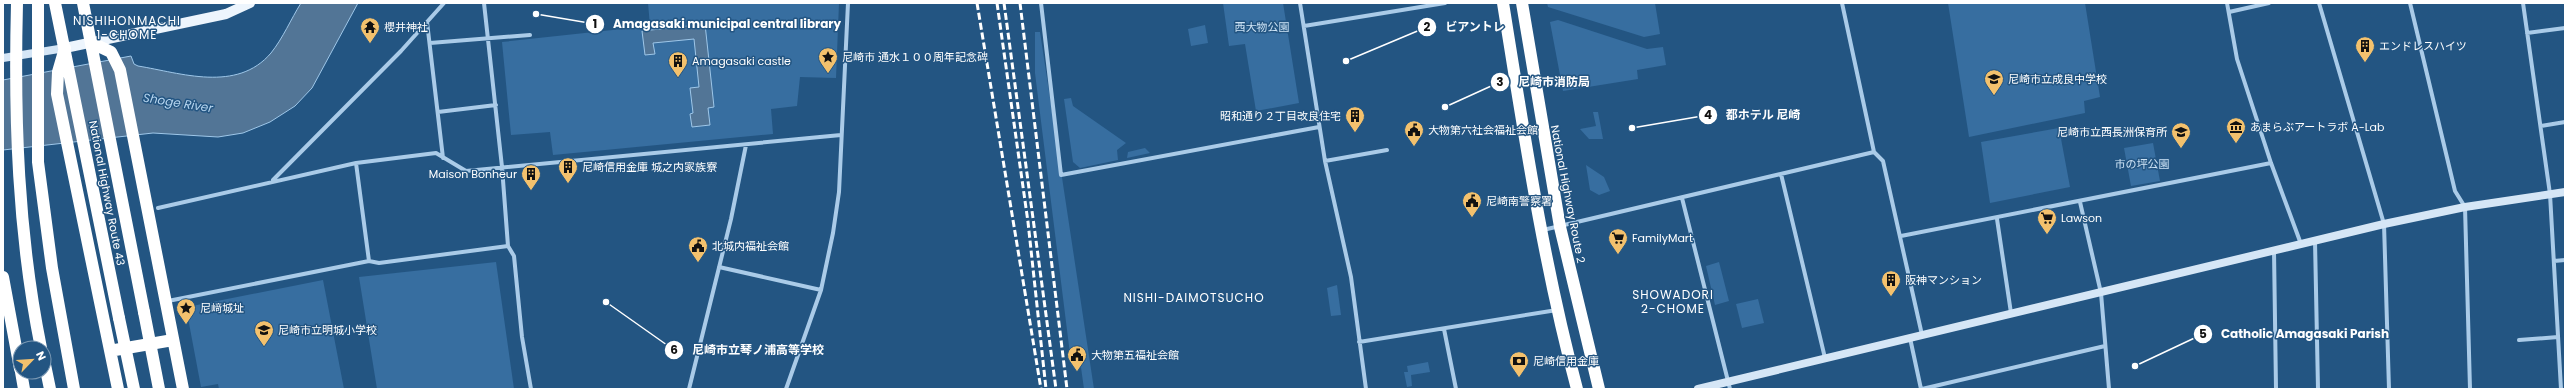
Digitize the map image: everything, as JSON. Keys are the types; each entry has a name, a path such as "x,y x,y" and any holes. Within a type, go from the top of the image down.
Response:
{"highway":[{"path":"17,3 15,72 23,240 32,304 39,340"},
{"path":"38,3 38,162 52,268 74,389"},
{"name":"National Highway Route 43","path":"55,3 65,48 64,71 84,143 134,389"},
{"name":"National Highway Route 43","path":"83,3 159,389"},
{"path":"1503,3 1541,231 1557,310 1577,389"},
{"name":"National Highway Route 2","path":"1522,3 1560,227 1599,389"},
{"path":"92,43 111,52 116,60 133,134 183,389"},
{"path":"64,71 57,94 118,389"},
{"path":"3,277 15,340"},
{"path":"110,351 173,340"}],"main road":[{"path":"65,48 226,14 247,4"}],"street":[{"path":"273,180 444,3"},
{"path":"484,3 496,105 508,246 514,256 522,337 530,389"},
{"path":"786,389 821,290 839,192 848,3"},
{"path":"1041,3 1061,175 1319,127"},
{"path":"1300,3 1325,161 1351,277 1366,389"},
{"path":"1304,26 1445,3"},
{"path":"1842,3 1874,152 1883,161 1922,335"},
{"path":"2227,3 2237,59 2270,163 2301,244"},
{"path":"2229,12 2268,3"},
{"path":"2319,3 2384,224 2389,389"},
{"path":"2410,3 2455,192 2465,207 2470,389"},
{"path":"2523,3 2550,194 2561,389"},
{"path":"427,22 443,158"},
{"path":"2527,34 2565,28"},
{"path":"430,43 530,35"},
{"path":"3,58 65,48"},
{"path":"438,112 496,105"},
{"path":"2541,126 2565,122"},
{"path":"158,208 273,180 356,163 436,154 466,171 841,135"},
{"path":"689,389 746,144"},
{"path":"1325,161 1386,150"},
{"path":"1541,231 1874,152"},
{"path":"356,163 369,261"},
{"path":"1901,236 1996,219 2270,163"},
{"path":"1781,174 1825,358"},
{"path":"1698,389 1729,386 1825,358 2384,224 2465,207 2565,192"},
{"path":"1682,198 1729,386"},
{"path":"2080,202 2101,293 2109,389"},
{"path":"1996,219 2011,314"},
{"path":"2315,240 2318,389"},
{"path":"165,302 369,261 379,263 508,246"},
{"path":"2274,251 2276,389"},
{"path":"2554,261 2565,260"},
{"path":"718,266 821,290"},
{"path":"1360,342 1557,310"},
{"path":"1444,329 1456,389"},
{"path":"2519,340 2558,337"},
{"path":"1910,338 1921,389 2105,346"}],"green space":[{"path":"648,3 839,3 836,78 800,77 797,106 771,109 773,134 553,155 550,132 511,135 502,42 650,26"},
{"name":"西大物公園","path":"1223,3 1283,3 1299,103 1256,111 1245,44 1229,46"},
{"path":"1547,3 1655,3 1660,34 1644,37 1548,7"},
{"path":"1948,3 2085,3 2100,97 2084,101 2085,113 1969,137"},
{"path":"1558,20 1647,49 1663,47 1666,65 1637,70 1638,79 1563,91 1550,22"},
{"path":"1205,25 1208,43 1191,46 1188,29"},
{"path":"1035,32 1040,32 1094,389 1084,389 1079,353 1070,354 1035,73"},
{"path":"1071,98 1073,106 1126,143 1117,150 1118,160 1080,168 1073,162 1064,99"},
{"path":"1593,112 1598,112 1603,139 1589,139 1580,129 1596,126"},
{"path":"2059,128 2070,187 1990,203 1981,142"},
{"name":"市の坪公園","path":"2153,143 2160,181 2131,186 2124,148"},
{"path":"1145,148 1150,153 1127,158 1128,152"},
{"path":"1586,165 1604,177 1610,191 1599,195 1590,190"},
{"path":"496,262 514,389 377,389 359,277"},
{"path":"1719,262 1729,301 1715,305 1706,266"},
{"name":"尼崎市立明城小学校","path":"323,280 344,389 219,389 218,384 201,387 188,318 192,306"},
{"path":"1337,285 1341,315 1331,316 1327,288"},
{"path":"1758,299 1764,323 1742,328 1736,304"},
{"path":"1428,362 1430,372 1411,375 1412,386 1407,387 1404,372 1408,372 1407,366"}],"water":[{"name":"Shoge River","path":"301,3 358,3 312,88 295,106 270,122 243,133 218,137 153,133 3,150 3,80 131,56 134,64 138,66 190,76 225,77 242,73 257,65 271,53"},
{"path":"705,24 714,107 708,108 710,125 692,127 690,114 693,113 690,88 699,87 694,39 653,43 655,54 645,55 642,31"}],"railway":[{"path":"977,3 1041,389"},
{"path":"997,3 1028,222 1046,389"},
{"path":"1004,3 1056,389"},
{"path":"1020,3 1067,389"}],"place":[{"name":"Amagasaki municipal central library","path":"536,14"},
{"name":"櫻井神社","path":"370,44"},
{"name":"ビアントレ","path":"1346,61"},
{"name":"エンドレスハイツ","path":"2365,63"},
{"name":"尼崎市 通水１００周年記念碑","path":"828,74"},
{"name":"Amagasaki castle","path":"678,78"},
{"name":"尼崎市立成良中学校","path":"1994,96"},
{"name":"尼崎市消防局","path":"1445,107"},
{"name":"都ホテル 尼崎","path":"1632,128"},
{"name":"昭和通り２丁目改良住宅","path":"1355,133"},
{"name":"あまらぶアートラボ A-Lab","path":"2236,144"},
{"name":"大物第六社会福祉会館","path":"1414,147"},
{"name":"尼崎市立西長洲保育所","path":"2181,149"},
{"name":"尼崎信用金庫 城之内家族寮","path":"568,184"},
{"name":"Maison Bonheur","path":"531,191"},
{"name":"尼崎南警察署","path":"1472,218"},
{"name":"Lawson","path":"2047,235"},
{"name":"FamilyMart","path":"1618,255"},
{"name":"北城内福祉会館","path":"698,263"},
{"name":"阪神マンション","path":"1891,297"},
{"name":"尼崎市立琴ノ浦高等学校","path":"606,302"},
{"name":"尼﨑城址","path":"186,325"},
{"name":"尼崎市立明城小学校","path":"264,347"},
{"name":"Catholic Amagasaki Parish","path":"2135,366"},
{"name":"大物第五福祉会館","path":"1077,372"},
{"name":"尼崎信用金庫","path":"1519,378"}],"district":[{"name":"NISHIHONMACHI 1-CHOME","path":"127,28"},
{"name":"NISHI-DAIMOTSUCHO","path":"1194,298"},
{"name":"SHOWADORI 2-CHOME","path":"1673,302"}]}
